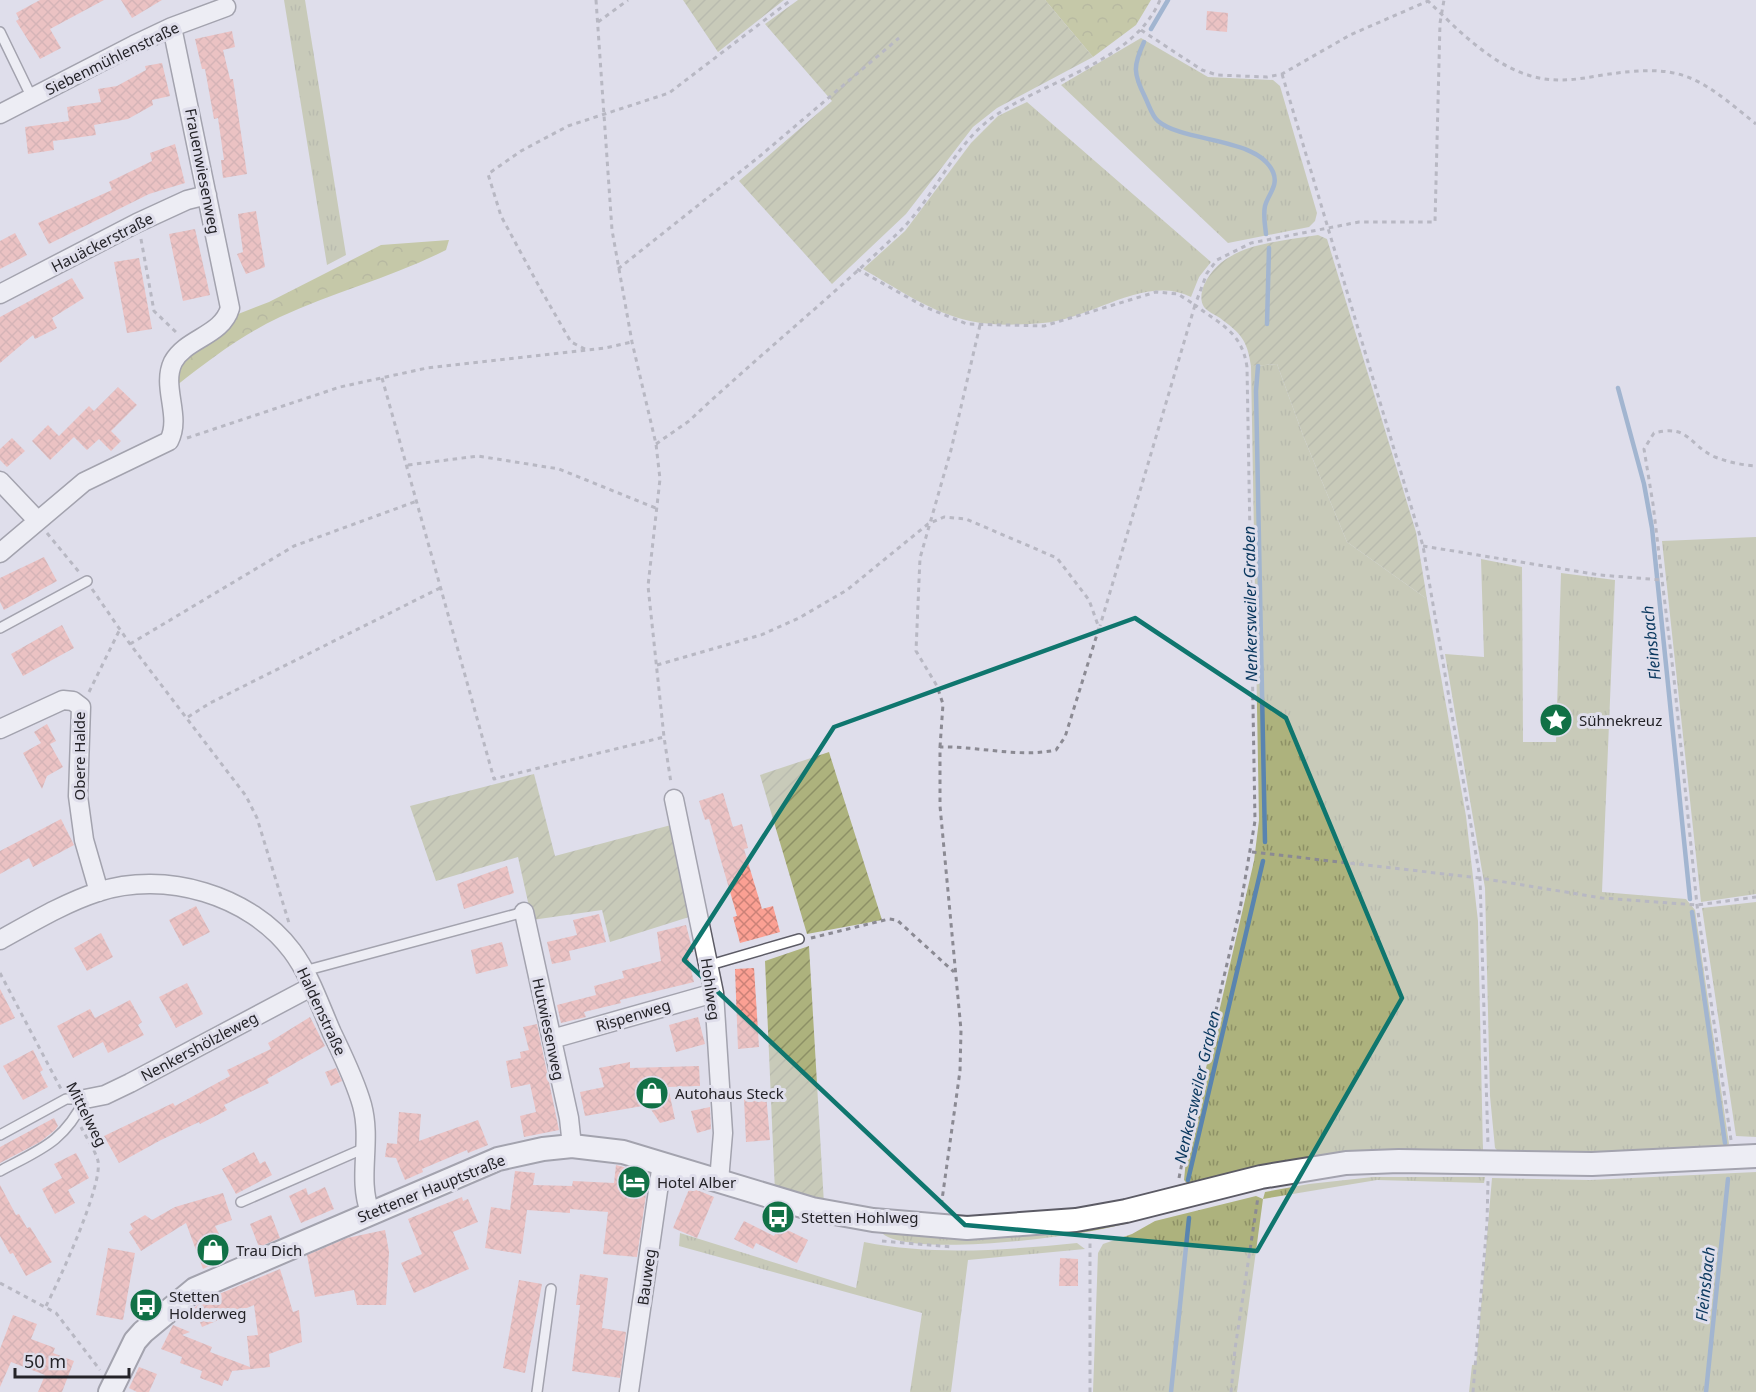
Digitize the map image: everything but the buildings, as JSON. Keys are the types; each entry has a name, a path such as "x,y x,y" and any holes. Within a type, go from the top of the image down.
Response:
{"street":[{"name":"Siebenmühlenstraße","path":"0,114 172,27 226,7"},
{"name":"Frauenwiesenweg","path":"169,441 175,425 170,375 173,363 180,353 209,334 228,315 231,308 172,27"},
{"name":"Hauäckerstraße","path":"0,294 137,223 187,200 207,195"},
{"path":"0,553 84,482 169,441"},
{"path":"0,481 37,520"},
{"name":"Obere Halde","path":"0,729 63,700 73,701 81,707 78,796 84,840 99,892"},
{"name":"Hohlweg","path":"674,799 714,993 723,1133 719,1181"},
{"name":"Haldenstraße","path":"0,940 99,892 151,884 206,892 256,917 292,951 308,979 362,1103 368,1129 364,1191 370,1212"},
{"name":"Hutwiesenweg","path":"524,912 569,1118 572,1146"},
{"name":"Nenkershölzleweg","path":"85,1099 105,1095 130,1083 308,979"},
{"name":"Rispenweg","path":"552,1039 714,993"},
{"name":"Stettener Hauptstraße","path":"112,1388 139,1336 181,1298 211,1281 498,1159 543,1149 572,1146 622,1152 812,1209 914,1225 967,1228 1023,1226 1076,1220 1261,1177 1346,1163 1592,1164 1756,1156"},
{"name":"Bauweg","path":"629,1392 663,1163"}],"lane":[{"path":"0,32 32,98"},
{"path":"0,628 87,581"},
{"name":"Nenkershölzleweg","path":"308,979 524,912"},
{"path":"710,965 799,939"},
{"name":"Nenkershölzleweg","path":"0,1135 66,1099 85,1099"},
{"path":"0,1172 60,1138 76,1117 85,1099"},
{"path":"241,1202 368,1147"},
{"path":"537,1392 551,1289"}],"path":[{"path":"596,0 602,115 618,270 656,444 660,479 648,586 664,737 674,799"},
{"path":"598,22 628,0"},
{"path":"585,349 571,342 542,290 501,216 488,174 521,151 568,126 669,93 791,0"},
{"path":"656,444 689,421 903,227 968,140 986,123 1024,97 1109,54 1141,30 1160,0"},
{"path":"1141,30 1202,70 1216,75 1249,77 1282,74 1350,35 1428,0 1468,38 1500,61 1533,77 1563,82 1664,70 1692,76 1721,95 1756,124"},
{"path":"940,747 971,747 1038,753 1056,750 1065,737 1100,628 1199,288 1217,260 1251,243 1326,227 1359,222 1435,222 1440,23 1444,0"},
{"path":"618,270 760,156 899,38"},
{"path":"1282,74 1423,546 1480,878 1488,1162 1486,1235 1473,1392"},
{"path":"137,223 154,311 181,337"},
{"path":"857,269 924,307 968,324 980,325 1044,326 1156,292 1178,294 1233,332 1241,343 1247,367 1255,821 1252,852 1194,1103 1176,1198"},
{"path":"942,1206 960,1071 962,1030 954,972 940,806 943,704 937,686 916,651 920,558 951,450 980,325"},
{"path":"169,441 191,438 340,387 428,368 632,342"},
{"path":"382,378 494,779 664,737"},
{"path":"1731,1157 1731,1126 1697,905 1662,580 1644,449 1653,433 1671,429 1688,436 1713,456 1756,466"},
{"path":"408,465 478,456 560,469 658,509"},
{"path":"292,951 294,940 257,818 246,795 189,717 130,644 294,546 417,501"},
{"path":"657,665 761,635 799,618 848,590 928,524 944,517 966,519 1057,558 1089,600 1100,628"},
{"path":"1423,546 1600,575 1662,580"},
{"path":"189,717 241,687 440,588"},
{"path":"81,707 120,630"},
{"path":"1252,852 1480,878 1602,898 1697,905 1756,897"},
{"path":"799,939 812,938 889,919 897,920 954,972"},
{"name":"Mittelweg","path":"0,973 66,1099"},
{"name":"Mittelweg","path":"46,1306 74,1246 96,1179 98,1161 76,1117"},
{"path":"1231,1392 1235,1349 1261,1177"},
{"path":"1090,1237 1090,1392"},
{"path":"0,1288 1,1283 46,1306 66,1322 112,1388"}],"highlighted area":[{"path":"1135,618 1286,718 1402,998 1257,1251 965,1225 684,960 834,727"}],"green space":[{"path":"284,0 305,0 346,255 327,265"},
{"path":"683,0 784,0 718,52"},
{"path":"798,0 1045,0 1093,57 997,108 973,127 906,214 832,284 739,181 832,101 765,24"},
{"path":"1045,0 1151,0 1136,25 1093,57"},
{"path":"1141,38 1208,77 1273,80 1280,86 1317,213 1315,221 1309,227 1228,243 1061,85"},
{"path":"1027,102 1211,262 1199,277 1191,297 1173,291 1155,291 1136,294 1061,320 1025,324 988,324 942,312 863,269 905,231 971,143 998,116"},
{"path":"1318,235 1327,239 1416,532 1427,599 1347,542 1304,438 1277,364 1251,366 1242,338 1205,308 1202,302 1204,285 1224,260 1253,247"},
{"path":"449,240 446,250 426,260 300,308 266,324 226,348 176,386 176,365 233,316 269,302 381,245"},
{"path":"1277,364 1304,438 1347,542 1427,599 1466,816 1478,921 1483,1152 1191,1188 1184,1180 1187,1150 1254,861 1259,820 1251,366"},
{"path":"1756,537 1756,894 1701,902 1662,541"},
{"path":"1481,559 1522,567 1523,742 1556,742 1561,573 1615,580 1602,892 1686,899 1695,910 1729,1144 1723,1150 1664,1153 1501,1154 1495,1148 1490,1096 1485,888 1445,654 1484,657"},
{"path":"829,752 882,920 807,934 760,775"},
{"path":"534,774 555,856 671,825 689,917 610,942 602,910 532,920 518,857 436,881 410,806"},
{"path":"1756,902 1756,1137 1736,1136 1702,908"},
{"path":"809,946 824,1204 775,1192 765,961"},
{"path":"1756,1172 1756,1392 1469,1392 1472,1365 1476,1365 1492,1178 1590,1180"},
{"path":"1373,1177 1485,1177 1484,1183 1377,1180 1263,1199 1265,1192 1309,1184"},
{"path":"1256,1196 1263,1199 1237,1392 1093,1392 1098,1253 1103,1244 1132,1234 1155,1221"},
{"path":"1137,1217 1138,1220 1086,1232 1048,1238 967,1245 902,1241 883,1234 884,1231"},
{"path":"680,1233 856,1288 864,1242 944,1250 1024,1248 1077,1243 1085,1249 968,1260 951,1392 910,1392 922,1313 679,1246"}],"waterway":[{"name":"Nenkersweiler Graben","path":"1151,29 1168,0"},
{"name":"Nenkersweiler Graben","path":"1144,42 1136,70 1141,89 1158,121 1185,133 1252,152 1265,161 1273,172 1275,182 1264,210 1266,234"},
{"name":"Nenkersweiler Graben","path":"1267,324 1269,248"},
{"name":"Nenkersweiler Graben","path":"1258,366 1256,391 1265,842"},
{"name":"Fleinsbach","path":"1618,388 1644,484 1652,528 1690,899"},
{"name":"Nenkersweiler Graben","path":"1188,1180 1263,861"},
{"name":"Fleinsbach","path":"1692,912 1725,1143"},
{"name":"Fleinsbach","path":"1706,1392 1728,1179"},
{"name":"Nenkersweiler Graben","path":"1171,1392 1189,1218"}],"place":[{"name":"Sühnekreuz","path":"1556,720"},
{"name":"Autohaus Steck","path":"652,1093"},
{"name":"Hotel Alber","path":"634,1182"},
{"name":"Stetten Hohlweg","path":"778,1217"},
{"name":"Trau Dich","path":"213,1250"},
{"name":"Stetten Holderweg","path":"146,1305"}]}
